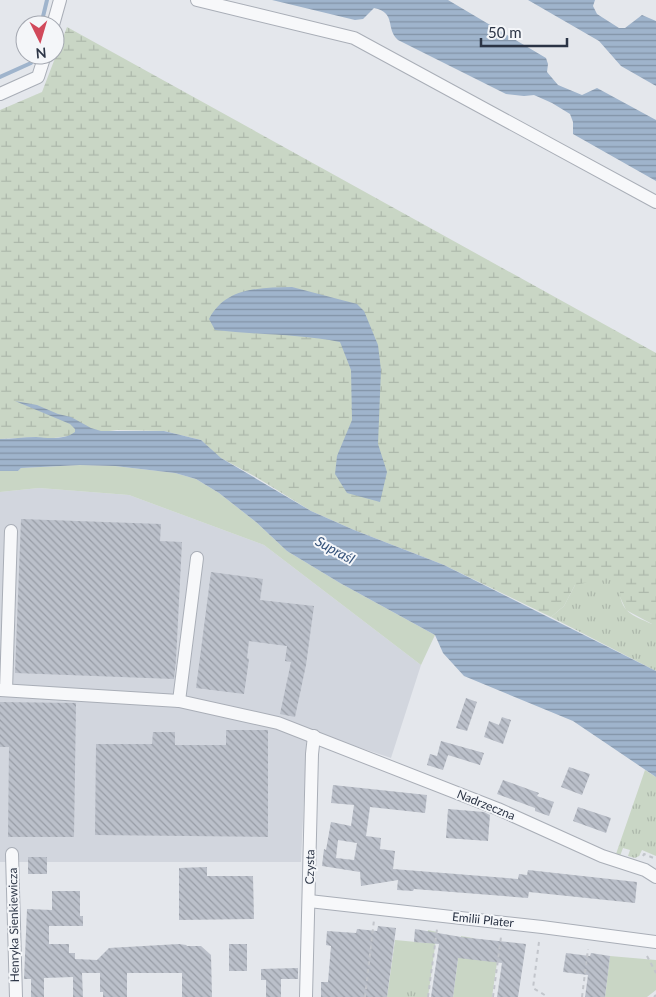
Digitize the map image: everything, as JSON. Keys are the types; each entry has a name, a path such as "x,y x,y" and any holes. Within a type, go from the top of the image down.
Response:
{"street":[{"path":"56,15 60,0"},
{"path":"197,0 354,38 656,202"},
{"path":"0,94 38,77 42,65"},
{"path":"3,690 11,531"},
{"path":"179,701 196,558"},
{"name":"Nadrzeczna","path":"3,690 179,701 278,723 498,809 602,856 645,870 656,877"},
{"name":"Czysta","path":"306,997 314,736"},
{"name":"Henryka Sienkiewicza","path":"12,854 16,997"},
{"name":"Emilii Plater","path":"309,901 542,927 656,942"}],"path":[{"path":"365,997 374,920"},
{"path":"428,997 437,929"},
{"path":"493,997 501,937"},
{"path":"539,942 533,988 548,997"},
{"path":"582,997 588,949"},
{"path":"648,956 656,973"}],"shaded area":[{"path":"39,488 129,495 264,545 421,665 391,758 307,730 301,862 0,862 0,492"}],"green space":[{"path":"67,27 656,353 656,624 652,624 626,610 620,597 575,585 564,606 551,617 444,565 311,511 219,457 201,440 164,431 117,430 46,439 36,437 0,439 0,110 42,92 52,65 65,65 65,32"},
{"path":"80,465 115,466 175,473 196,479 219,493 256,522 287,551 340,583 435,635 421,665 264,545 129,495 39,488 0,492 0,471"},
{"path":"610,580 620,587 622,602 628,612 652,624 656,624 656,671 551,617 564,606 575,585"},
{"path":"645,770 656,777 656,856 642,850 639,856 635,858 628,856 630,850 623,848 620,856 616,854"},
{"path":"428,930 437,932 428,997 387,997 395,940 427,943"},
{"path":"461,936 473,938 471,959 500,942 492,997 453,997"},
{"path":"610,956 656,960 656,990 647,997 605,997"},
{"path":"404,988 418,989 417,997 403,997"}],"water":[{"path":"272,0 448,0 546,58 548,64 547,72 558,85 582,95 597,88 656,120 656,181 573,134 573,122 570,114 552,103 534,95 506,94 398,40 392,31 386,13 381,10 374,8 363,19 355,20"},
{"path":"528,0 595,0 593,6 597,14 619,28 625,28 642,15 656,21 656,86 621,66 599,41"},
{"path":"292,287 357,304 364,311 378,345 381,370 378,444 387,472 380,502 347,493 335,474 337,456 352,420 351,370 340,342 309,337 215,330 209,319 216,308 224,301 244,291"},
{"name":"Supraśl","path":"15,401 37,405 71,417 91,428 101,431 164,431 201,440 221,458 311,511 444,565 656,671 656,777 573,721 464,676 443,653 435,635 340,583 287,551 256,522 219,493 196,479 175,473 115,466 80,465 0,471 0,439 56,438 71,435 75,432 75,429 70,424"}],"building":[{"path":"21,519 161,524 160,541 182,542 174,679 15,673"},
{"path":"211,572 263,579 260,600 314,606 306,665 295,717 280,714 291,662 285,661 287,646 249,641 247,658 249,659 244,694 196,688"},
{"path":"466,698 477,702 467,731 456,728"},
{"path":"0,702 76,703 74,837 8,837 9,747 0,747"},
{"path":"502,717 511,720 503,744 484,737 489,721 499,725"},
{"path":"226,730 268,730 268,837 95,835 96,744 152,744 153,732 175,732 175,745 226,745"},
{"path":"441,741 484,753 480,765 448,755 443,770 427,765 430,754 437,756"},
{"path":"569,767 590,774 582,795 561,787"},
{"path":"503,780 539,793 537,796 554,802 549,816 535,811 535,808 497,794"},
{"path":"333,785 427,795 425,813 370,807 366,836 381,838 380,849 395,851 393,869 518,879 519,874 527,875 528,870 637,882 635,903 529,892 528,898 414,889 413,891 397,890 398,880 361,886 360,872 322,866 331,822 351,826 354,805 331,803","holes":["338,840 357,843 354,860 336,858"]},
{"path":"578,807 611,818 606,833 573,821"},
{"path":"448,809 484,812 490,815 488,841 446,838"},
{"path":"28,857 47,857 47,874 28,874"},
{"path":"207,867 207,876 253,876 254,919 179,920 179,868"},
{"path":"52,891 80,891 80,916 83,916 83,926 49,926 49,944 69,944 69,953 75,953 75,959 97,960 109,948 179,944 201,946 211,955 212,997 182,997 182,973 127,973 127,997 103,997 103,992 100,992 100,973 82,973 83,997 73,997 73,977 44,978 44,997 31,997 31,979 24,979 27,909 52,910"},
{"path":"378,926 396,928 387,997 321,997 321,982 328,982 331,946 326,945 327,931 356,933 357,929 377,931"},
{"path":"415,929 461,937 526,944 518,997 497,997 502,963 458,958 453,997 431,997 439,944 414,942"},
{"path":"229,944 247,944 247,971 229,971"},
{"path":"566,953 590,956 591,953 610,956 605,997 585,997 588,975 563,972"},
{"path":"298,968 298,979 281,979 281,997 266,997 266,980 261,980 261,969"}],"waterway":[{"path":"43,15 47,0"},
{"path":"0,77 27,65"}]}
